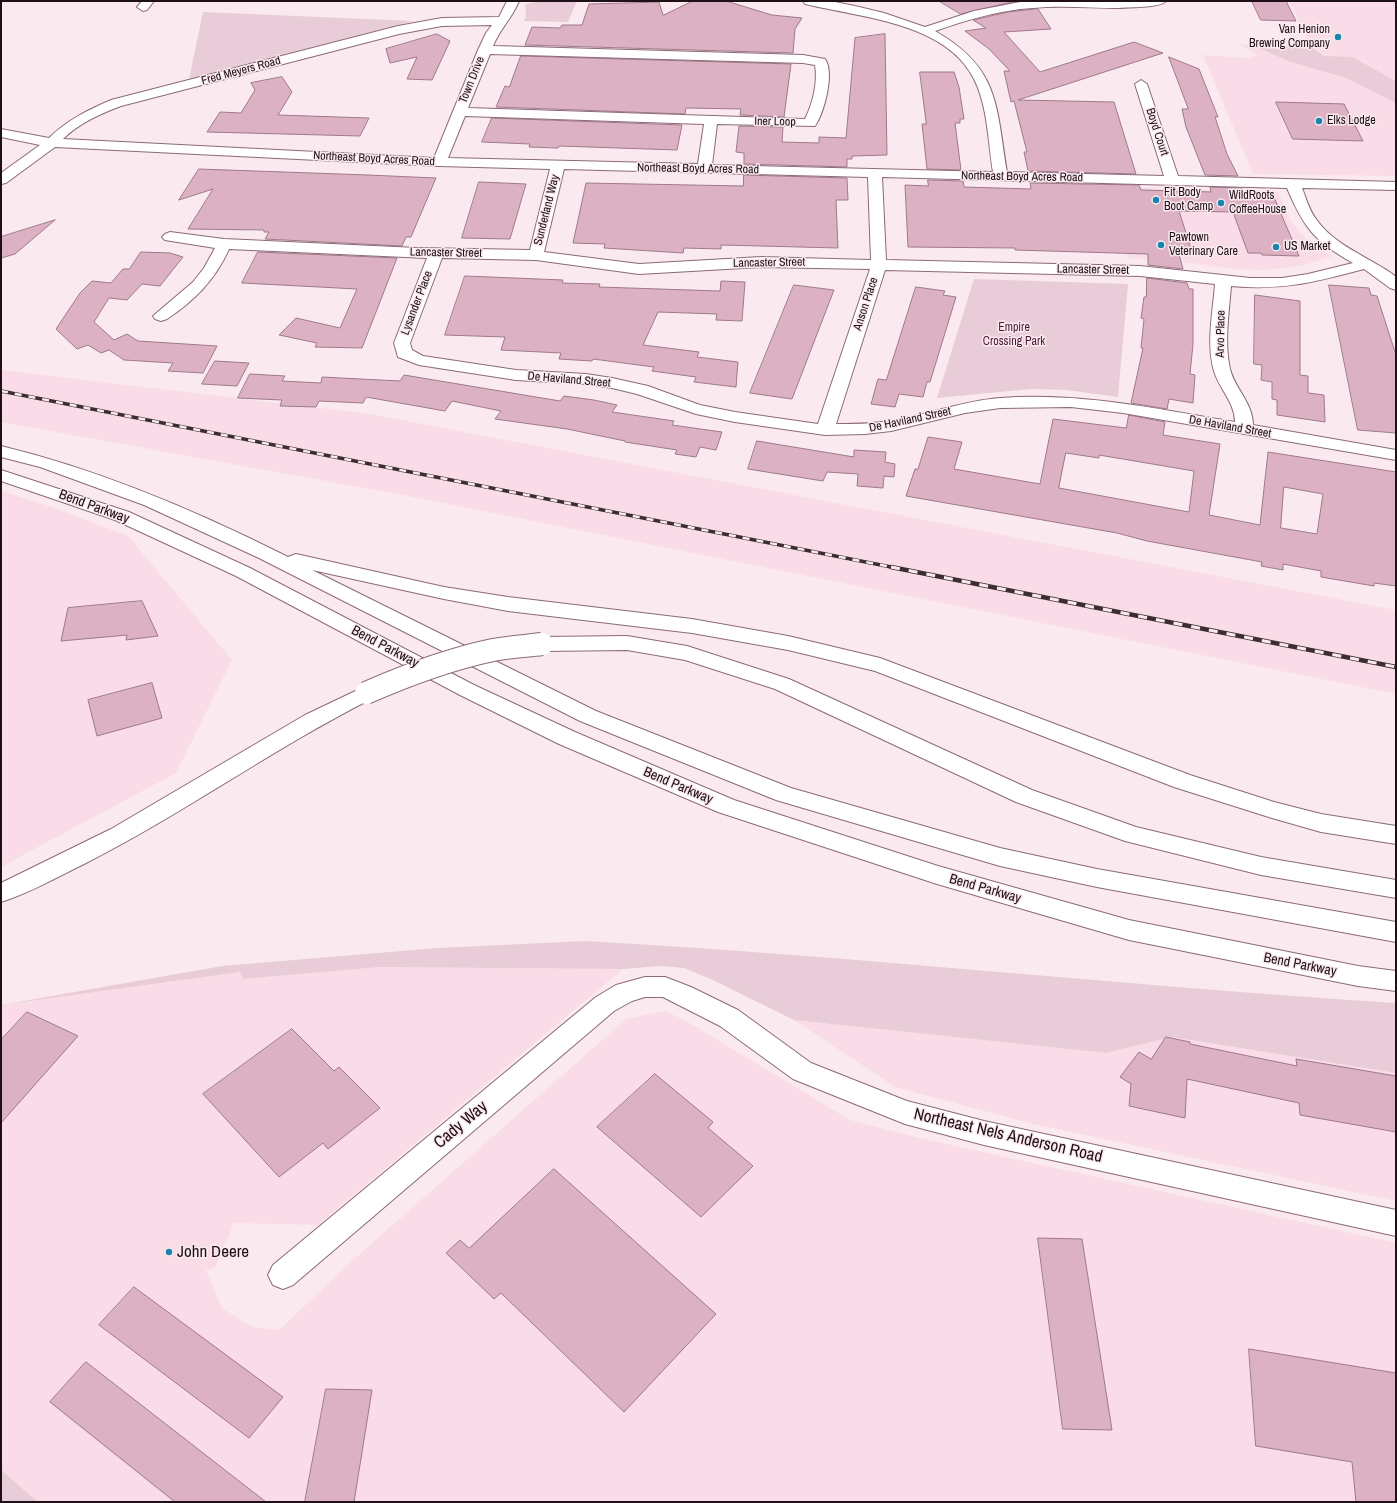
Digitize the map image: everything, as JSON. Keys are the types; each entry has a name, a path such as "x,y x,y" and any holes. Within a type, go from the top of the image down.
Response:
{"main road":[{"name":"Town Drive","path":"439,162 484,50 492,33 503,21 513,1"},
{"path":"809,1 866,12 895,20 925,31 950,45 971,63 981,79 987,99 1001,176"},
{"path":"925,31 970,15 1003,8 1035,4 1113,5 1160,1"},
{"name":"Fred Meyers Road","path":"1,180 52,143 68,127 94,112 116,103 398,30 442,22 503,21"},
{"name":"Iner Loop","path":"460,112 810,123 815,114 823,70 821,62 803,58 484,50"},
{"name":"Boyd Court","path":"1141,84 1172,180"},
{"path":"704,169 711,121"},
{"name":"Northeast Boyd Acres Road","path":"1,133 52,143 439,162 1396,186"},
{"name":"Sunderland Way","path":"536,255 558,165"},
{"name":"Anson Place","path":"825,430 879,265 875,173"},
{"path":"1292,183 1308,220 1314,227 1327,239 1366,264 1385,274 1396,285"},
{"name":"Lancaster Street","path":"170,237 224,244 436,253 536,255 639,269 761,262 1140,271 1250,283 1282,283 1309,279 1366,264"},
{"path":"161,316 188,298 203,282 224,244"},
{"name":"Lysander Place","path":"404,353 402,343 436,253"},
{"name":"Arvo Place","path":"1223,281 1220,358 1222,371 1242,407 1245,418 1244,429"},
{"name":"De Haviland Street","path":"404,353 419,360 516,375 586,379 612,383 642,390 696,409 825,430 891,426 965,408 1000,403 1033,402 1086,404 1396,455"},
{"name":"Bend Parkway","path":"1,451 46,462 151,501 266,554 370,608 588,716 784,794 1000,857 1097,878 1396,932"},
{"name":"Bend Parkway","path":"1,475 122,516 243,572 467,690 567,738 726,806 937,875 1129,930 1358,976 1396,981"},
{"path":"266,554 444,593 508,604 692,626 788,643 880,665 1190,784 1272,810 1314,821 1396,835"},
{"path":"1,893 60,866 149,817 323,713 406,675 446,662 494,650 542,644 626,643 700,656 782,684 1024,796 1133,835 1261,866 1396,889"},
{"name":"Northeast Nels Anderson Road","path":"645,987 665,987 682,994 729,1018 802,1071 905,1112 984,1133 1396,1223"},
{"name":"Cady Way","path":"283,1275 605,1004 625,992 645,987"}],"shaded area":[{"path":"1289,1 1396,1 1396,176 1253,174 1203,55 1247,58 1259,55 1238,44 1311,47"},
{"path":"1109,187 1278,192 1290,219 1299,232 1315,246 1333,256 1300,266 1263,270 1233,269 1169,260 1128,258"},
{"path":"1,370 370,414 1396,610 1396,694 403,495 1,422"},
{"path":"1,491 52,507 128,536 232,660 176,773 1,867"},
{"path":"380,967 623,969 318,1225 234,1223 215,1268 206,1270 222,1308 252,1327 279,1330 353,1260 626,1019 664,1011 683,1019 850,1120 924,1139 1396,1243 1396,1502 38,1502 1,1470 1,1005 240,972 243,979"},
{"path":"794,1020 1106,1053 1172,1037 1396,1073 1396,1201 1033,1124 895,1087"}],"green space":[{"path":"543,1 577,1 568,22 524,21 526,16 525,4"},
{"path":"203,12 413,21 189,79"},
{"path":"1250,44 1311,47 1324,56 1352,57 1396,81 1396,103 1346,78 1288,61"},
{"name":"Empire Crossing Park","path":"974,279 1128,284 1118,397 1067,390 1031,389 937,398"},
{"path":"585,941 687,947 1396,1003 1396,1073 1172,1037 1106,1053 794,1020 715,981 684,968 660,966 623,969 380,967 243,979 240,972 1,1005 222,966 438,948"},
{"path":"1,1470 38,1502 1,1502"}],"building":[{"path":"693,1 726,1 772,15 802,18 795,29 793,53 525,45 532,27 560,28 562,25 582,25 589,4 659,2 663,15"},
{"path":"939,1 1017,1 961,14"},
{"path":"1252,1 1286,1 1296,21 1261,20"},
{"path":"1038,9 1051,29 1004,32 1040,72 1134,42 1163,53 1018,100 1114,102 1136,174 1028,171 1024,152 1027,152 1014,101 1011,102 1004,71 1010,71 989,49 965,31 986,28 973,20 1008,12"},
{"path":"437,34 450,41 432,80 407,79 417,57 390,63 386,49"},
{"path":"885,34 887,155 852,156 852,159 847,159 847,167 744,164 744,153 736,152 739,126 783,127 782,142 819,143 819,137 846,138 855,38"},
{"path":"521,56 791,64 784,117 740,115 741,109 686,108 685,114 496,107 505,86 509,87"},
{"path":"1169,57 1199,69 1218,117 1215,117 1227,154 1238,176 1205,175 1186,127 1182,109 1188,109"},
{"path":"920,72 954,72 959,87 964,119 960,119 960,123 955,123 961,170 927,169 922,124 926,124"},
{"path":"282,77 292,92 278,115 369,118 360,136 207,132 220,112 241,113 255,90 251,83"},
{"name":"Elks Lodge","path":"1276,102 1344,104 1363,141 1293,139"},
{"path":"492,118 682,125 677,150 559,146 558,148 529,147 530,144 482,142"},
{"path":"199,169 436,178 411,237 406,237 402,246 265,239 269,232 264,232 264,230 188,229 213,189 179,200"},
{"path":"744,175 847,178 848,200 836,200 838,248 721,245 721,249 684,248 683,253 604,248 605,244 573,243 586,183 743,186"},
{"path":"928,180 963,181 964,187 1031,189 1030,183 1139,185 1141,190 1211,192 1210,187 1242,188 1244,193 1273,195 1299,256 1248,253 1233,212 1179,211 1192,252 1178,251 1183,269 1148,265 1148,254 1015,250 1015,248 908,247 905,185 928,186"},
{"path":"479,182 526,184 510,239 462,238"},
{"path":"55,220 15,254 1,258 1,237"},
{"path":"141,252 170,253 183,257 160,286 142,284 127,300 109,298 94,322 114,340 127,334 138,341 217,346 203,373 168,371 173,363 124,360 109,350 101,353 88,345 77,349 56,329 80,293 92,281 111,283 123,269 129,269"},
{"path":"258,252 397,258 362,348 315,347 317,343 279,335 296,318 340,328 357,289 242,283"},
{"path":"465,276 563,280 562,283 600,284 599,287 720,291 721,281 745,282 742,321 716,320 717,314 658,312 643,345 699,352 697,357 738,362 736,387 694,382 696,377 652,371 654,367 593,359 592,361 559,359 561,353 501,350 505,337 445,335"},
{"path":"1147,278 1187,283 1189,289 1193,289 1193,344 1190,374 1195,375 1193,403 1169,399 1167,409 1131,403 1143,348 1141,348 1144,319 1141,318 1144,297 1146,297"},
{"path":"794,285 834,290 792,399 750,393"},
{"path":"1329,285 1369,288 1371,295 1377,296 1396,355 1396,433 1358,430"},
{"path":"916,287 945,291 943,295 956,297 930,382 927,382 923,397 899,394 895,407 871,404 878,379 886,380"},
{"path":"1255,295 1300,301 1300,375 1308,376 1308,393 1324,395 1325,422 1277,415 1277,400 1272,399 1272,382 1261,380 1262,365 1254,364"},
{"path":"215,361 249,363 237,386 202,384"},
{"path":"250,374 285,376 282,381 321,383 322,377 400,381 404,375 560,401 564,396 594,400 617,405 612,412 674,421 672,425 722,432 716,450 700,447 696,457 675,454 677,450 625,442 567,429 495,419 501,411 452,401 445,411 366,397 363,403 319,401 316,407 280,406 282,400 238,398"},
{"path":"1129,415 1165,422 1163,435 1220,444 1209,515 1260,525 1268,452 1396,472 1396,586 1374,583 1374,586 1321,577 1321,571 1283,564 1283,570 1261,566 1262,562 1147,541 1117,533 906,496 915,469 918,469 928,437 962,442 954,469 1040,484 1053,419 1126,428","holes":["1066,453 1099,458 1099,455 1194,471 1189,512 1059,488","1284,487 1323,494 1317,534 1281,528"]},
{"path":"757,441 854,457 854,450 886,452 885,462 895,464 894,477 884,476 883,488 857,486 858,474 827,472 823,481 748,469"},
{"path":"142,601 158,636 126,640 127,635 61,641 68,608"},
{"path":"152,683 162,718 97,736 88,700"},
{"path":"27,1012 78,1036 1,1123 1,1040"},
{"path":"292,1029 334,1071 339,1067 380,1108 328,1149 323,1143 279,1177 203,1094"},
{"path":"1166,1037 1190,1042 1190,1044 1297,1066 1296,1059 1396,1076 1396,1132 1300,1115 1299,1103 1187,1079 1185,1118 1129,1106 1131,1084 1120,1077 1139,1052 1151,1059"},
{"path":"655,1074 713,1122 708,1128 753,1166 701,1217 597,1127"},
{"path":"554,1169 716,1314 624,1412 501,1293 494,1299 446,1253 460,1240 469,1248"},
{"path":"1038,1238 1082,1239 1112,1430 1063,1429"},
{"path":"134,1287 283,1397 249,1438 99,1325"},
{"path":"1249,1349 1396,1373 1396,1502 1356,1502 1352,1462 1256,1446"},
{"path":"86,1362 266,1502 175,1502 50,1402"},
{"path":"326,1389 372,1390 354,1502 305,1502"}],"railway":[{"path":"1,391 896,568"},
{"path":"891,567 1396,667"}],"place":[{"name":"Van Henion Brewing Company","path":"1338,37"},
{"name":"Elks Lodge","path":"1319,121"},
{"name":"Fit Body Boot Camp","path":"1156,200"},
{"name":"WildRoots CoffeeHouse","path":"1221,203"},
{"name":"Pawtown Veterinary Care","path":"1161,245"},
{"name":"US Market","path":"1276,247"},
{"name":"John Deere","path":"169,1252"}]}
